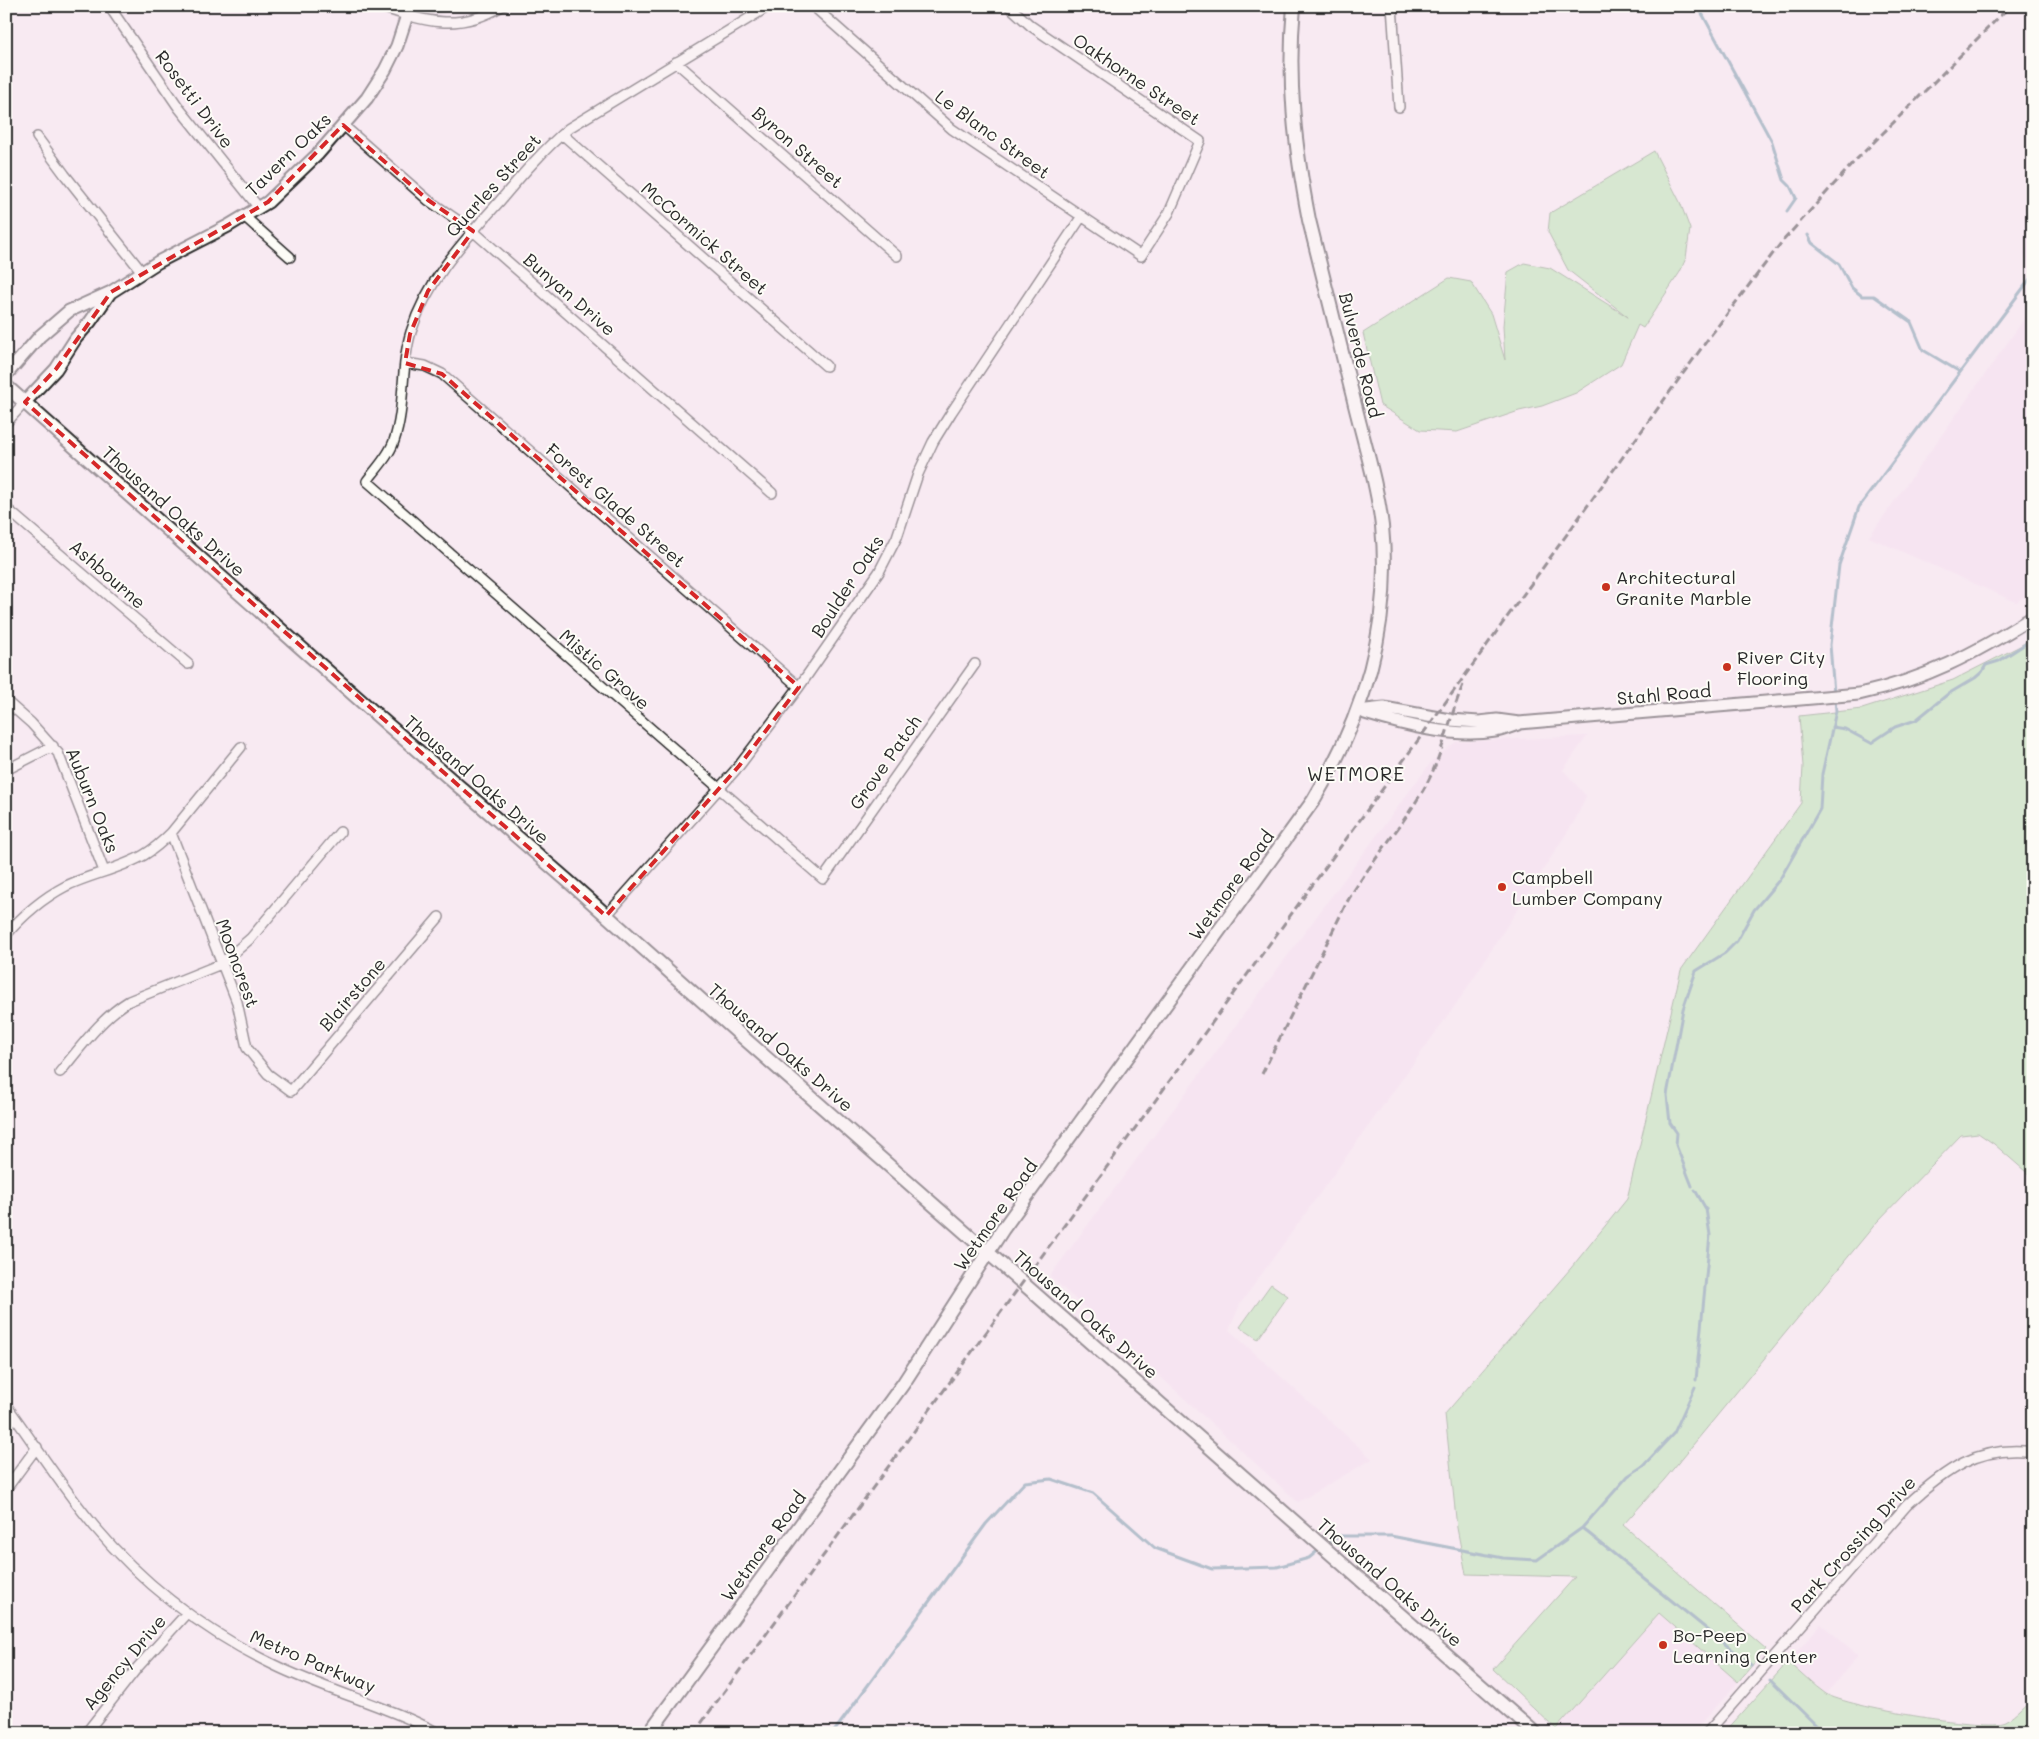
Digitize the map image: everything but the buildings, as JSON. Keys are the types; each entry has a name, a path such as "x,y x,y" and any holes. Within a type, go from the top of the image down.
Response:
{"main road":[{"name":"Bulverde Road","path":"1294,6 1290,59 1292,108 1301,179 1309,220 1373,479 1382,525 1383,598 1380,625 1371,672 1358,710"},
{"name":"Thousand Oaks Drive","path":"6,386 387,724 1534,1733"},
{"name":"Wetmore Road","path":"649,1733 903,1384 954,1308 988,1252 1314,800 1338,757 1358,710"}],"street":[{"name":"Rosetti Drive","path":"109,6 179,108 259,208"},
{"path":"378,6 409,11 433,22 466,21 485,15 502,6"},
{"name":"Quarles Street","path":"367,481 390,450 395,440 402,408 405,364 410,334 428,290 448,260 542,152 562,134 769,6"},
{"name":"Le Blanc Street","path":"812,6 952,128 1141,256"},
{"name":"Oakhorne Street","path":"1009,6 1032,26 1200,141 1169,213 1141,256"},
{"path":"1392,6 1398,107"},
{"name":"Tavern Oaks","path":"6,374 40,336 69,312 111,292 158,262 245,217 268,202 318,154 367,98 385,70 397,46 409,11"},
{"name":"Byron Street","path":"676,62 898,256"},
{"name":"Bunyan Drive","path":"343,125 428,200 473,231 772,493"},
{"name":"McCormick Street","path":"562,134 826,366"},
{"path":"37,137 142,272"},
{"name":"Boulder Oaks","path":"606,916 739,766 798,686 889,555 898,537 918,474 933,442 950,413 1082,216"},
{"path":"245,217 290,257"},
{"name":"Tavern Oaks","path":"6,423 56,370 76,338 111,292"},
{"name":"Forest Glade Street","path":"405,364 425,366 442,374 798,686"},
{"name":"Mistic Grove","path":"367,481 823,879"},
{"name":"Ashbourne","path":"6,508 188,664"},
{"name":"Stahl Road","path":"1358,710 1391,721 1446,731 1496,731 1519,723 1859,694 1896,685 1939,670 1990,644 2033,617"},
{"name":"Grove Patch","path":"823,879 975,664"},
{"name":"Auburn Oaks","path":"6,701 53,746 64,765 104,871"},
{"path":"6,770 53,746"},
{"path":"6,935 35,906 50,895 66,886 144,855 171,833 241,746"},
{"path":"60,1072 102,1022 118,1008 129,1001 221,964 251,938 340,832"},
{"name":"Mooncrest","path":"171,833 237,1002 248,1048 268,1074 290,1091"},
{"name":"Blairstone","path":"290,1091 439,917"},
{"name":"Metro Parkway","path":"6,1405 95,1527 139,1573 187,1613 237,1646 275,1666 329,1689 400,1715 438,1733"},
{"path":"6,1489 37,1447"},
{"name":"Park Crossing Drive","path":"1707,1733 1907,1505 1927,1486 1948,1470 1971,1458 2006,1451 2033,1452"},
{"name":"Agency Drive","path":"86,1733 137,1668 187,1613"}],"highlighted area":[{"path":"343,125 428,200 473,231 428,291 410,334 405,363 442,374 799,687 739,766 606,916 25,402 56,369 111,292 268,202"}],"shaded area":[{"path":"2033,16 2033,266 2024,256"},
{"path":"2033,307 2033,591 2016,602 1869,537"},
{"path":"1587,736 1563,770 1586,796 1575,820 1461,997 1240,1304 1229,1330 1372,1459 1298,1502 1050,1276 1432,761 1456,742"},
{"name":"Bo-Peep Learning Center","path":"1659,1613 1738,1682 1693,1733 1560,1733 1556,1729"},
{"path":"1821,1624 1858,1655 1826,1694 1788,1662"}],"green space":[{"path":"1654,151 1680,202 1690,229 1686,258 1680,272 1643,328 1638,325 1621,364 1576,393 1542,406 1519,411 1457,432 1420,430 1380,405 1363,333 1449,278 1471,282 1491,314 1505,360 1503,326 1508,272 1524,263 1550,268 1628,317 1568,270 1548,232 1550,213"},
{"path":"2033,637 2033,1178 1994,1144 1978,1133 1961,1135 1877,1222 1664,1480 1623,1525 1766,1649 1738,1682 1659,1613 1556,1729 1493,1669 1575,1577 1466,1574 1457,1528 1445,1414 1571,1268 1627,1199 1681,970 1801,803 1803,766 1799,716 1862,709 1953,680 2020,646"},
{"path":"1271,1284 1288,1296 1258,1339 1240,1327"},
{"path":"1788,1662 1826,1694 1859,1705 1913,1716 1968,1723 2003,1723 2014,1717 2033,1699 2033,1733 1724,1733"}],"waterway":[{"path":"1698,6 1772,142 1784,180 1790,186 1796,198 1787,211"},
{"path":"2033,76 2033,112"},
{"path":"1808,235 1812,243 1839,264 1852,288 1862,296 1874,296 1911,322 1923,350 1960,372"},
{"path":"1834,693 1830,645 1839,565 1859,507 2033,275"},
{"path":"1832,727 1845,729 1871,743 1895,727 1916,720 1948,694 1975,678 1986,665 1999,661 2033,639"},
{"path":"1692,1186 1676,1145 1677,1133 1670,1123 1667,1095 1683,1009 1696,971 1725,953 1737,941 1754,910 1780,879 1820,809 1822,774 1836,711 1835,699"},
{"path":"1695,1190 1706,1209 1710,1235 1696,1380"},
{"path":"1326,1545 1339,1536 1391,1536 1503,1558 1537,1560 1582,1528 1628,1476 1643,1466 1674,1433 1695,1387"},
{"path":"833,1733 986,1524 1025,1482 1051,1479 1093,1493 1155,1548 1212,1569 1277,1567 1309,1558 1321,1548"},
{"path":"1582,1528 1751,1665"},
{"path":"1770,1680 1824,1733"}],"railway":[{"path":"694,1733 1427,728 1708,339 1781,243 1855,161 2010,6"},
{"path":"1262,1074 1347,902 1426,785 1437,761 1463,685"}],"place":[{"name":"Architectural Granite Marble","path":"1606,587"},
{"name":"River City Flooring","path":"1727,667"},
{"name":"Campbell Lumber Company","path":"1502,887"},
{"name":"Bo-Peep Learning Center","path":"1663,1645"}],"district":[{"name":"WETMORE","path":"1356,773"}]}
